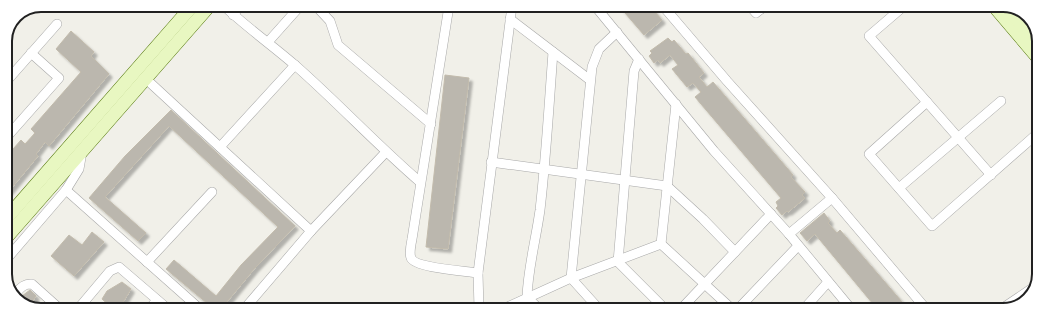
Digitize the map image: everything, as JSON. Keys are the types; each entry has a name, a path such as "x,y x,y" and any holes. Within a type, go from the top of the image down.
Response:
{"main road":[{"path":"12,211 187,12"},
{"path":"12,231 204,12"},
{"path":"999,12 1032,51"},
{"path":"1023,21 1031,32"}],"street":[{"path":"230,12 295,65 386,152 420,182"},
{"path":"268,42 295,12"},
{"path":"322,12 330,21 338,45 431,124"},
{"path":"448,12 431,124 420,182 411,257 415,262 425,266 478,273"},
{"path":"479,303 478,273 511,12"},
{"path":"600,12 714,151 789,234 846,303"},
{"path":"668,12 727,81 832,198 921,303"},
{"path":"897,12 869,36 990,175"},
{"path":"510,19 590,80"},
{"path":"12,75 57,24"},
{"path":"593,303 571,278 592,67 599,49 617,32"},
{"path":"526,298 527,278 539,212 544,169 553,52"},
{"path":"12,131 59,78 31,53"},
{"path":"639,59 634,71 618,262 659,303"},
{"path":"220,147 295,65"},
{"path":"146,79 311,231"},
{"path":"899,188 1001,101"},
{"path":"927,102 869,154 932,226 1032,138"},
{"path":"661,244 676,104"},
{"path":"12,253 66,190 79,169 82,152"},
{"path":"249,303 311,231 386,152"},
{"path":"491,162 667,186 703,219 735,252"},
{"path":"66,190 193,303"},
{"path":"147,262 212,192"},
{"path":"789,234 832,198"},
{"path":"686,303 771,214"},
{"path":"516,303 571,278 618,262 661,244"},
{"path":"661,244 725,303"},
{"path":"744,303 798,246"},
{"path":"83,303 110,271 119,267 161,303"},
{"path":"809,303 828,282"},
{"path":"18,291 27,284 32,284 53,303"},
{"path":"1014,300 1022,295"},
{"path":"526,298 532,303"},
{"path":"154,303 157,300"}],"building":[{"path":"624,12 655,12 662,20 644,35"},
{"path":"71,31 94,52 91,56 109,74 49,146 45,142 36,154 38,156 12,188 12,150 21,140 25,144 35,133 31,129 81,72 56,49"},
{"path":"668,38 672,42 674,40 686,54 688,53 704,73 699,77 707,87 713,82 793,175 791,177 805,192 802,195 805,198 788,212 787,211 782,215 776,208 778,206 776,202 781,198 695,97 701,92 693,83 687,87 672,69 678,65 670,55 660,63 658,60 654,63 649,56 652,53 650,51"},
{"path":"445,75 469,78 448,249 426,247"},
{"path":"171,110 295,226 255,268 226,303 207,303 166,269 174,260 216,296 241,265 278,227 169,126 105,197 146,233 138,241 89,198 125,156"},
{"path":"824,213 830,221 828,223 837,233 840,230 903,303 872,303 815,234 807,241 800,233"},
{"path":"92,232 104,242 74,276 51,256 69,235 82,245"},
{"path":"122,282 131,289 123,303 106,303 102,299 107,291"},
{"path":"30,290 36,296 32,301 22,296"}]}
